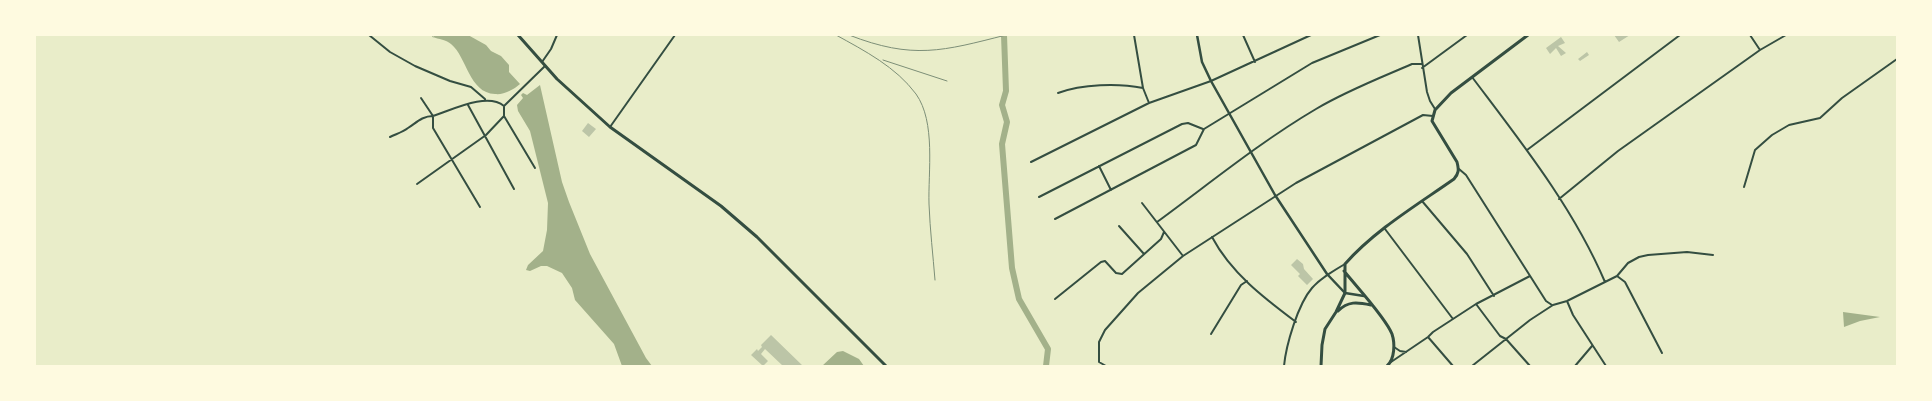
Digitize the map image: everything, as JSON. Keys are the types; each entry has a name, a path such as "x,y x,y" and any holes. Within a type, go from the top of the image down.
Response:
{"main road":[{"path":"518,35 544,66 582,104 610,128 721,206 740,222 775,254 886,366"},
{"path":"1322,366 1322,345 1325,329 1336,312 1345,293 1345,264 1353,255 1385,229 1454,179 1459,170 1457,162 1434,126 1433,116 1436,110 1472,77 1528,35"},
{"path":"1344,271 1392,333 1394,347 1391,362 1387,366"},
{"path":"1336,312 1345,304 1352,302 1371,305"}],"street":[{"path":"369,35 390,52 415,66 450,81 471,87 485,99 500,102 504,106"},
{"path":"542,62 551,50 557,35"},
{"path":"610,128 675,35"},
{"path":"1134,35 1144,88 1149,102"},
{"path":"1197,35 1202,62 1211,81 1275,195 1327,274 1345,293 1364,296"},
{"path":"1243,35 1255,62"},
{"path":"1031,162 1149,102 1211,81 1311,35"},
{"path":"1055,219 1196,145 1204,129 1312,63 1380,35"},
{"path":"1418,35 1421,64 1430,101 1436,110"},
{"path":"1422,68 1467,35"},
{"path":"1527,150 1680,35"},
{"path":"1750,35 1760,50"},
{"path":"1559,199 1618,151 1760,50 1786,35"},
{"path":"1744,187 1755,150 1772,135 1789,125 1820,118 1842,98 1897,59"},
{"path":"1157,222 1252,152 1315,109 1342,94 1412,64 1421,64"},
{"path":"535,168 504,116 504,106 544,66"},
{"path":"1472,77 1527,150 1559,199 1596,262 1604,282"},
{"path":"1058,93 1081,86 1144,88"},
{"path":"421,98 433,116 432,124 434,128 480,207"},
{"path":"390,137 407,129 422,119 485,99"},
{"path":"468,105 481,130 486,135 514,189"},
{"path":"1106,366 1099,362 1099,342 1105,330 1138,293 1183,256 1275,195 1296,183 1423,115 1433,116"},
{"path":"416,184 486,135 504,116"},
{"path":"1040,197 1182,124 1188,123 1204,129"},
{"path":"1100,166 1111,190"},
{"path":"1459,170 1466,175 1546,301 1553,305"},
{"path":"1422,201 1467,254 1494,296"},
{"path":"1142,204 1183,256"},
{"path":"1119,226 1144,254"},
{"path":"1385,229 1452,319"},
{"path":"1055,299 1101,262 1105,261 1116,273 1122,274 1161,239 1164,232"},
{"path":"1212,237 1236,271 1251,287 1296,322"},
{"path":"1472,366 1506,338 1553,305 1567,301 1616,276 1628,263 1648,255 1687,252 1713,255"},
{"path":"1284,366 1286,346 1312,289 1327,274 1345,264"},
{"path":"1391,362 1476,304 1530,276"},
{"path":"1616,276 1625,282 1662,353"},
{"path":"1211,334 1241,285 1247,281"},
{"path":"1567,301 1573,315 1606,366"},
{"path":"1476,304 1500,336 1506,338 1530,366"},
{"path":"1428,337 1453,366"},
{"path":"1575,366 1592,346"},
{"path":"1394,347 1400,352 1407,352"}],"shaded area":[{"path":"435,35 468,35 486,45 491,51 501,56 509,65 509,72 520,84 502,94 486,92 479,88 469,74 456,50 449,43 433,37"},
{"path":"540,85 562,182 569,202 590,254 646,358 652,366 622,366 614,344 575,300 572,288 562,273 547,266 541,266 530,271 526,270 528,265 543,251 547,230 548,203 530,131 518,111 517,105 523,98 521,95 523,93 527,95"},
{"path":"1843,312 1880,317 1860,321 1844,327"},
{"path":"843,351 859,359 864,366 822,366 837,352"}],"building":[{"path":"1614,35 1630,35 1619,42"},
{"path":"1561,37 1565,43 1558,46 1566,53 1561,56 1556,48 1550,54 1546,48"},
{"path":"1587,52 1589,55 1580,61 1578,59"},
{"path":"588,123 596,129 589,137 582,131"},
{"path":"1297,259 1303,264 1304,269 1313,279 1307,285 1298,276 1300,274 1291,265"},
{"path":"771,335 802,365 801,366 783,366 765,349 761,354 768,361 763,366 751,355 757,349 758,351 762,347 761,345"}],"waterway":[{"path":"1004,35 1006,91 1002,105 1007,122 1002,144 1012,268 1019,299 1048,349 1046,366"}],"railway":[{"path":"836,35 890,68 908,84 922,105 929,133 929,204 935,280"},
{"path":"849,35 892,48 910,50 946,49 1006,35"},
{"path":"883,60 947,81"}]}
